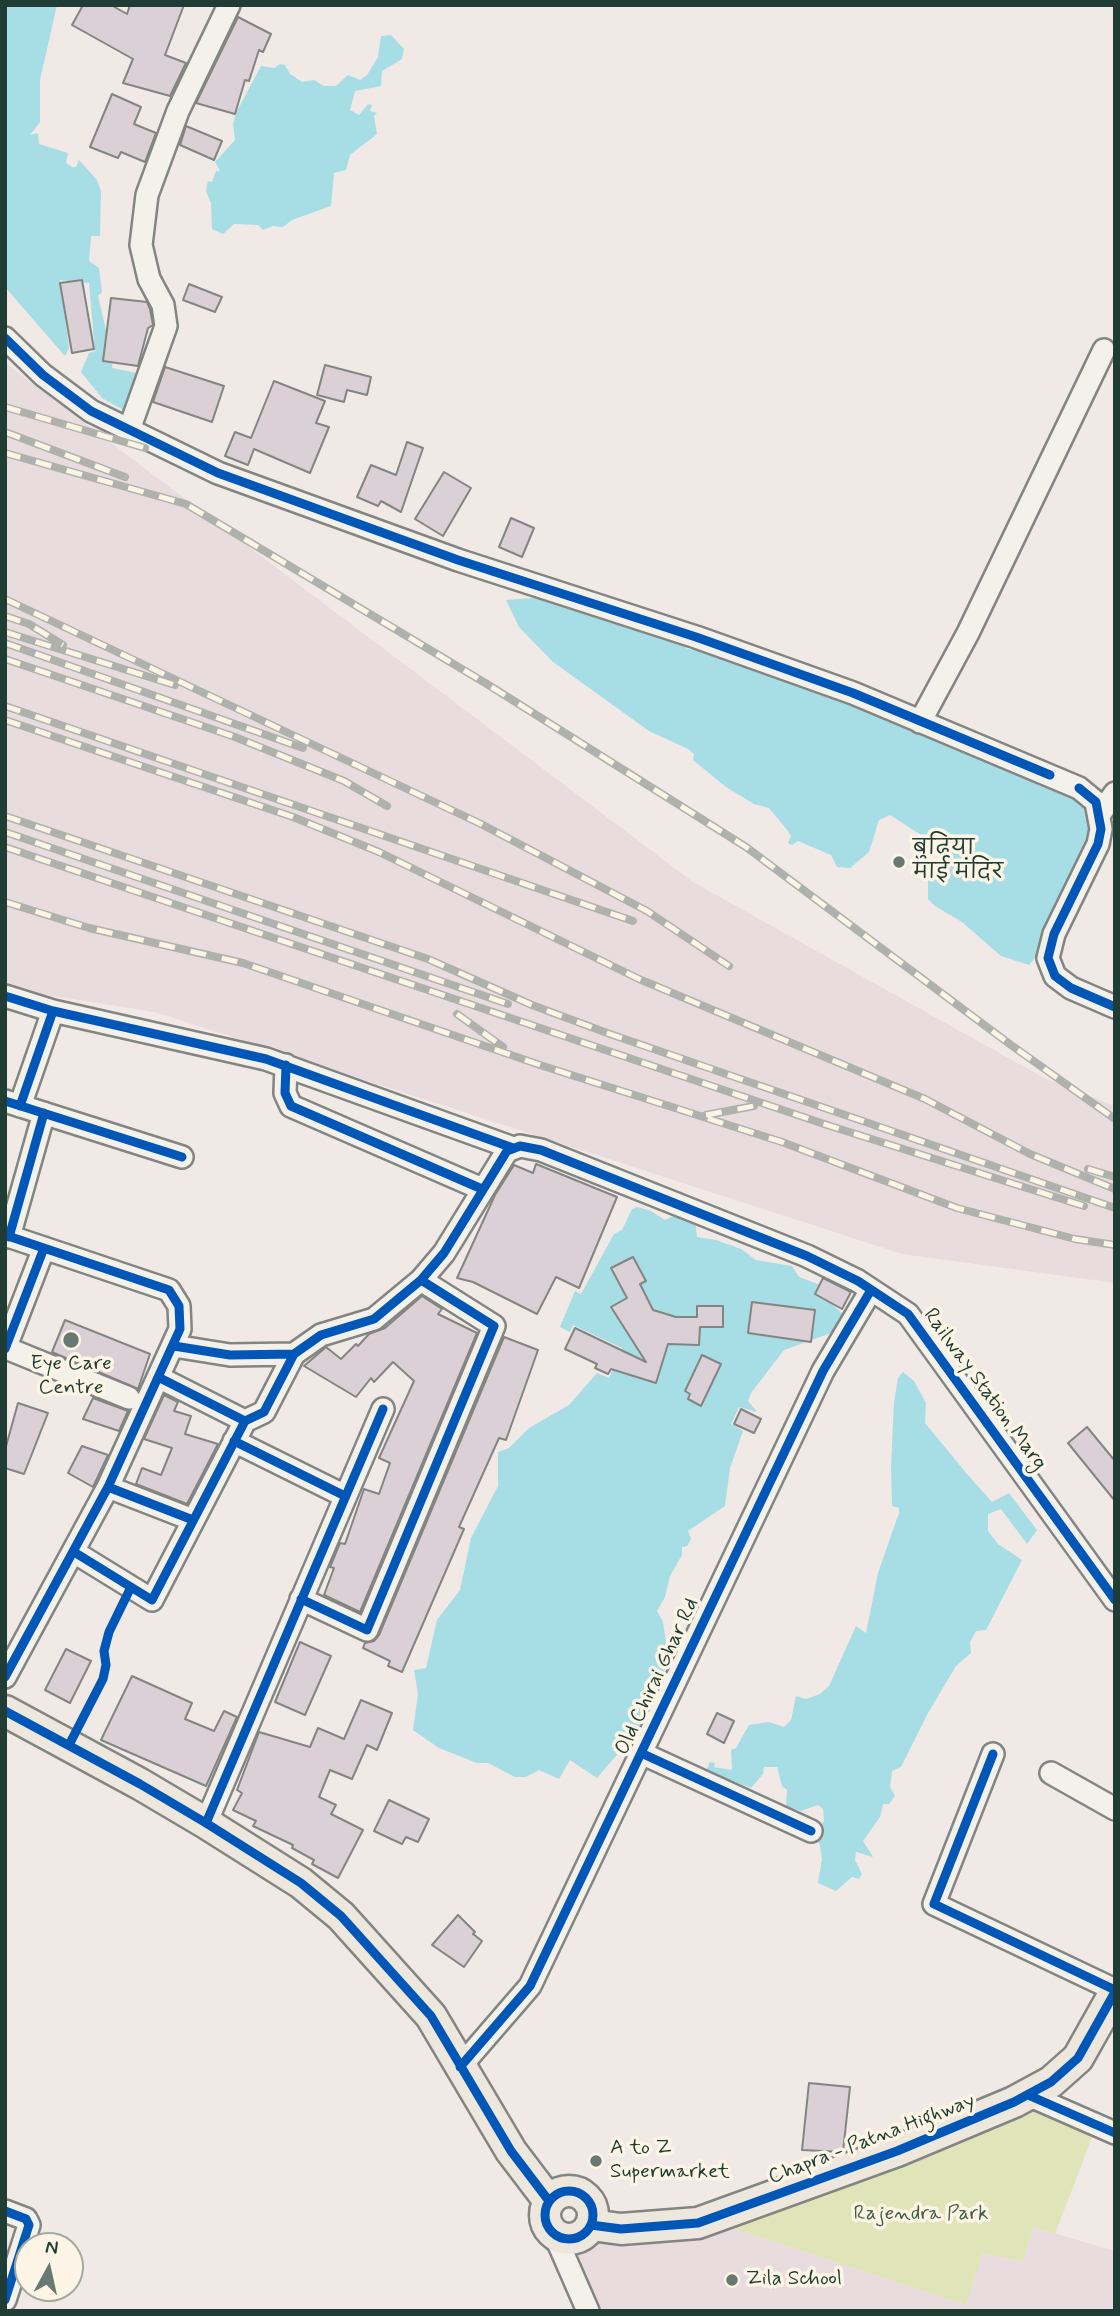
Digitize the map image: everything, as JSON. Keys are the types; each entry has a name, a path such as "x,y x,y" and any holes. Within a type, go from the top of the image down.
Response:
{"highway":[{"path":"5,1712 140,1784 206,1824 301,1883 341,1916 431,2016 511,2151 549,2201"},
{"name":"Chapra - Patna Highway","path":"590,2225 621,2229 698,2223 897,2151 1028,2095 1051,2082 1078,2058 1115,1991"},
{"path":"569,2190 584,2196 593,2210 590,2225 574,2238 554,2233 546,2222 549,2201 555,2195 569,2190"}],"street":[{"path":"129,430 166,326 163,306 149,279 141,245 147,195 178,111 229,5"},
{"path":"5,338 43,375 90,411 218,473 458,560 735,651 853,693 1079,788 1096,802 1100,814 1098,844 1054,934 1048,958 1055,976 1071,988 1115,1007"},
{"path":"920,722 968,633 1104,350"},
{"path":"1100,814 1115,793"},
{"name":"Railway Station Marg","path":"5,996 53,1011 286,1065 512,1149 541,1150 807,1256 871,1290 908,1314 919,1326 1115,1600"},
{"path":"53,1011 13,1104 182,1157"},
{"path":"286,1065 285,1093 291,1106 482,1189"},
{"path":"5,1677 108,1487 160,1378 180,1329 179,1306 169,1290 7,1236 44,1113"},
{"path":"74,1552 152,1600 245,1420 264,1412 294,1354 321,1335 374,1319 421,1280 444,1253 502,1157 512,1149"},
{"path":"44,1248 6,1348 130,1398"},
{"path":"301,1599 367,1630 494,1326 421,1280"},
{"name":"Old Chirai Ghar Rd","path":"460,2067 530,1986 823,1371 871,1290"},
{"path":"174,1346 230,1354 294,1354"},
{"path":"160,1378 245,1420"},
{"path":"206,1824 383,1409"},
{"path":"233,1441 345,1496"},
{"path":"108,1487 193,1520"},
{"path":"641,1753 811,1831"},
{"path":"993,1754 934,1905 1115,1991"},
{"path":"1051,1773 1115,1809"},
{"path":"1028,2095 1115,2133"},
{"path":"5,2211 26,2219 29,2225 5,2300"},
{"path":"554,2233 588,2311"}],"shaded area":[{"path":"5,363 693,882 1044,1078 1115,1106 1115,1283 902,1254 155,1012 41,994 5,982"},
{"name":"Zila School","path":"707,2220 966,2305 983,2253 1023,2262 1033,2227 1115,2251 1115,2311 589,2311 561,2249 591,2225"}],"green space":[{"name":"Rajendra Park","path":"1029,2098 1096,2127 1055,2234 1033,2227 1023,2262 983,2253 966,2305 707,2220"}],"water":[{"path":"5,5 57,5 40,80 40,122 30,135 38,133 39,144 68,153 66,163 72,167 76,167 79,160 97,180 101,191 100,236 91,236 89,261 99,268 102,292 98,296 113,360 112,368 137,373 125,411 102,398 81,372 89,353 95,351 89,283 60,280 69,348 65,356 5,287"},
{"path":"391,35 404,49 402,59 382,71 381,86 355,91 350,110 359,115 368,104 372,105 370,111 377,113 374,116 377,134 350,155 346,170 334,173 331,206 292,220 283,227 273,226 263,230 258,225 234,224 223,234 212,229 211,203 206,191 208,181 212,182 216,171 220,171 215,162 235,140 233,124 236,113 261,66 274,68 280,64 285,65 290,74 302,82 314,80 324,86 336,86 348,75 360,80 367,75 378,57 381,36"},
{"path":"506,600 555,600 678,642 688,649 722,655 832,696 1087,800 1095,831 1047,924 1035,958 1029,965 1001,956 962,922 935,906 928,899 928,881 940,858 936,848 929,840 890,815 879,820 869,852 850,868 837,867 831,855 798,841 792,845 788,843 791,836 769,808 754,804 726,787 693,760 694,754 688,749 649,731 553,662 519,627"},
{"path":"637,1207 651,1211 665,1220 680,1213 695,1220 697,1237 716,1240 741,1249 756,1260 792,1266 799,1277 818,1284 823,1285 827,1281 830,1269 863,1286 851,1304 856,1287 844,1281 832,1304 845,1316 842,1329 784,1350 751,1393 748,1401 757,1412 739,1407 731,1424 743,1431 730,1468 725,1506 688,1531 691,1539 687,1546 682,1547 682,1555 670,1576 665,1597 657,1611 663,1622 669,1664 659,1680 660,1688 654,1694 644,1723 597,1778 570,1760 559,1779 539,1770 526,1777 515,1777 488,1763 477,1763 439,1748 413,1730 418,1694 414,1670 426,1668 437,1620 460,1590 471,1538 498,1486 498,1452 509,1448 529,1428 569,1405 597,1373 609,1378 622,1348 573,1325 570,1332 560,1327 575,1291 581,1294 614,1234 622,1230 632,1209"},
{"path":"903,1372 914,1381 926,1403 925,1423 967,1474 992,1502 1009,1493 1037,1530 1027,1544 1001,1509 988,1514 988,1531 998,1544 1022,1560 986,1630 976,1631 970,1642 971,1653 956,1666 928,1713 901,1767 892,1771 890,1787 895,1796 889,1804 883,1804 880,1817 863,1841 873,1857 856,1852 855,1860 862,1874 859,1879 852,1877 836,1891 818,1883 822,1859 817,1829 824,1821 823,1809 818,1805 801,1811 786,1807 787,1790 782,1786 777,1767 764,1767 763,1774 751,1788 706,1771 710,1762 715,1763 714,1767 732,1770 731,1750 736,1748 749,1725 769,1722 784,1727 791,1720 796,1696 806,1699 820,1694 829,1686 856,1626 866,1633 878,1573 899,1513 899,1508 892,1506 891,1467 894,1402 898,1378"}],"building":[{"path":"83,5 111,5 127,14 130,5 184,5 165,55 186,63 170,96 123,83 133,59 72,25"},
{"path":"238,17 271,34 263,52 259,50 249,81 245,80 235,114 196,103"},
{"path":"112,94 141,107 134,124 156,133 145,162 121,152 118,158 90,147"},
{"path":"186,126 222,141 214,160 180,145"},
{"path":"82,280 94,349 72,353 60,283"},
{"path":"189,284 222,297 215,312 183,300"},
{"path":"111,298 147,302 150,309 153,325 148,328 138,366 103,361"},
{"path":"325,365 371,377 367,395 347,390 344,402 317,395"},
{"path":"165,367 224,386 212,422 153,402"},
{"path":"274,381 325,401 316,423 329,427 310,473 254,449 248,465 225,456 235,432 251,438"},
{"path":"407,442 423,448 401,512 381,501 378,506 357,497 371,465 396,475"},
{"path":"444,472 471,488 443,536 415,519"},
{"path":"511,518 534,528 522,557 499,547"},
{"path":"536,1164 617,1197 579,1288 556,1277 537,1314 473,1282 457,1278 495,1195 514,1165 533,1173"},
{"path":"633,1257 646,1281 640,1284 653,1310 676,1317 697,1317 697,1306 723,1306 723,1327 700,1327 699,1345 668,1344 656,1383 611,1369 608,1374 595,1368 597,1364 565,1349 575,1328 646,1362 611,1307 627,1298 611,1268"},
{"path":"823,1278 851,1292 842,1309 815,1294"},
{"path":"422,1296 442,1309 438,1314 477,1333 360,1612 324,1595 334,1568 330,1567 340,1543 345,1544 364,1489 379,1494 390,1463 379,1458 414,1381 393,1362 374,1382 371,1378 356,1397 304,1366 326,1347 341,1359 356,1344 358,1346 369,1334 385,1328"},
{"path":"752,1302 815,1310 811,1342 748,1333"},
{"path":"65,1320 150,1354 138,1389 52,1352"},
{"path":"504,1337 538,1350 506,1440 499,1438 459,1527 464,1529 402,1672 388,1666 390,1661 363,1648 365,1643 374,1641 379,1635"},
{"path":"702,1355 721,1364 701,1406 688,1399 690,1394 685,1391"},
{"path":"164,1395 178,1402 174,1411 191,1416 185,1434 218,1444 187,1504 136,1484 142,1468 161,1475 172,1448 144,1439"},
{"path":"93,1398 128,1411 119,1431 83,1419"},
{"path":"18,1403 48,1413 24,1474 5,1468 5,1450"},
{"path":"741,1409 761,1419 754,1433 734,1424"},
{"path":"1087,1427 1115,1461 1115,1501 1068,1443"},
{"path":"82,1446 108,1455 93,1487 68,1473"},
{"path":"300,1642 331,1656 305,1715 275,1702"},
{"path":"66,1649 91,1661 70,1703 45,1690"},
{"path":"132,1676 192,1703 185,1719 214,1731 224,1711 237,1717 206,1786 101,1740"},
{"path":"361,1700 392,1713 377,1750 367,1745 352,1779 330,1770 319,1797 336,1805 331,1814 363,1830 338,1878 312,1864 314,1860 292,1848 293,1845 253,1826 256,1821 233,1810 242,1793 237,1790 259,1732 310,1747 318,1728 344,1739"},
{"path":"717,1713 734,1721 724,1743 707,1734"},
{"path":"389,1800 429,1819 418,1842 406,1837 402,1844 374,1831"},
{"path":"458,1915 482,1941 464,1967 432,1945"},
{"path":"809,2083 850,2087 843,2152 802,2150"}],"railway":[{"path":"5,407 145,448"},
{"path":"5,432 125,477"},
{"path":"5,453 186,504 487,684 746,847 1011,1045 1115,1119"},
{"path":"5,599 481,824 647,911 729,966"},
{"path":"5,616 29,624 63,645"},
{"path":"5,632 175,685"},
{"path":"5,643 303,748"},
{"path":"5,659 235,737 344,781 387,806"},
{"path":"5,706 633,921"},
{"path":"5,720 293,817 379,852 639,979 925,1099 1030,1154 1115,1189"},
{"path":"5,816 428,959 532,1005 610,1034 1115,1208"},
{"path":"5,832 508,1004"},
{"path":"5,847 827,1125 1084,1206"},
{"path":"5,902 89,928 243,963 543,1066 782,1142 957,1208 1075,1239 1115,1245"},
{"path":"457,1014 503,1047"},
{"path":"706,1115 754,1106"},
{"path":"1088,1169 1115,1177"}],"cycle path":[{"path":"5,338 43,375 91,411 218,473 458,560 696,637 853,693 1050,775"},
{"path":"1079,788 1096,802 1101,829 1098,844 1054,934 1048,958 1055,976 1071,988 1115,1007"},
{"path":"5,996 53,1011 266,1059 513,1148"},
{"path":"20,1106 53,1011"},
{"path":"286,1065 285,1093 291,1106 482,1189"},
{"path":"5,1101 182,1157"},
{"path":"9,1237 44,1113"},
{"path":"174,1346 230,1355 294,1354 321,1335 374,1319 421,1280 444,1253 507,1151 520,1146 541,1150 807,1256 858,1281 908,1314 1115,1600"},
{"path":"5,1235 169,1290 179,1306 180,1329 108,1487 5,1677"},
{"path":"5,1349 44,1248"},
{"path":"301,1599 367,1630 494,1326 421,1280"},
{"path":"460,2067 530,1986 823,1371 871,1290"},
{"path":"74,1552 152,1600 245,1421 264,1412 294,1354"},
{"path":"160,1378 245,1421"},
{"path":"206,1823 383,1409"},
{"path":"234,1441 345,1496"},
{"path":"108,1487 193,1520"},
{"path":"69,1745 103,1679 106,1665 104,1651 109,1632 131,1587"},
{"path":"5,1711 206,1823 301,1883 341,1916 431,2016 511,2151 549,2201"},
{"path":"641,1753 811,1831"},
{"path":"993,1754 934,1904 1115,1990"},
{"path":"591,2225 621,2229 698,2223 897,2151 1014,2102 1051,2082 1078,2058 1115,1992"},
{"path":"1028,2095 1115,2133"},
{"path":"569,2191 586,2198 593,2215 586,2232 569,2239 552,2232 545,2215 552,2198 569,2191"},
{"path":"5,2211 26,2219 29,2225 5,2300"}],"place":[{"name":"बुढ़िया माई मंदिर","path":"899,862"},
{"name":"Eye Care Centre","path":"71,1340"},
{"name":"A to Z Supermarket","path":"596,2161"},
{"name":"Zila School","path":"732,2280"}]}
